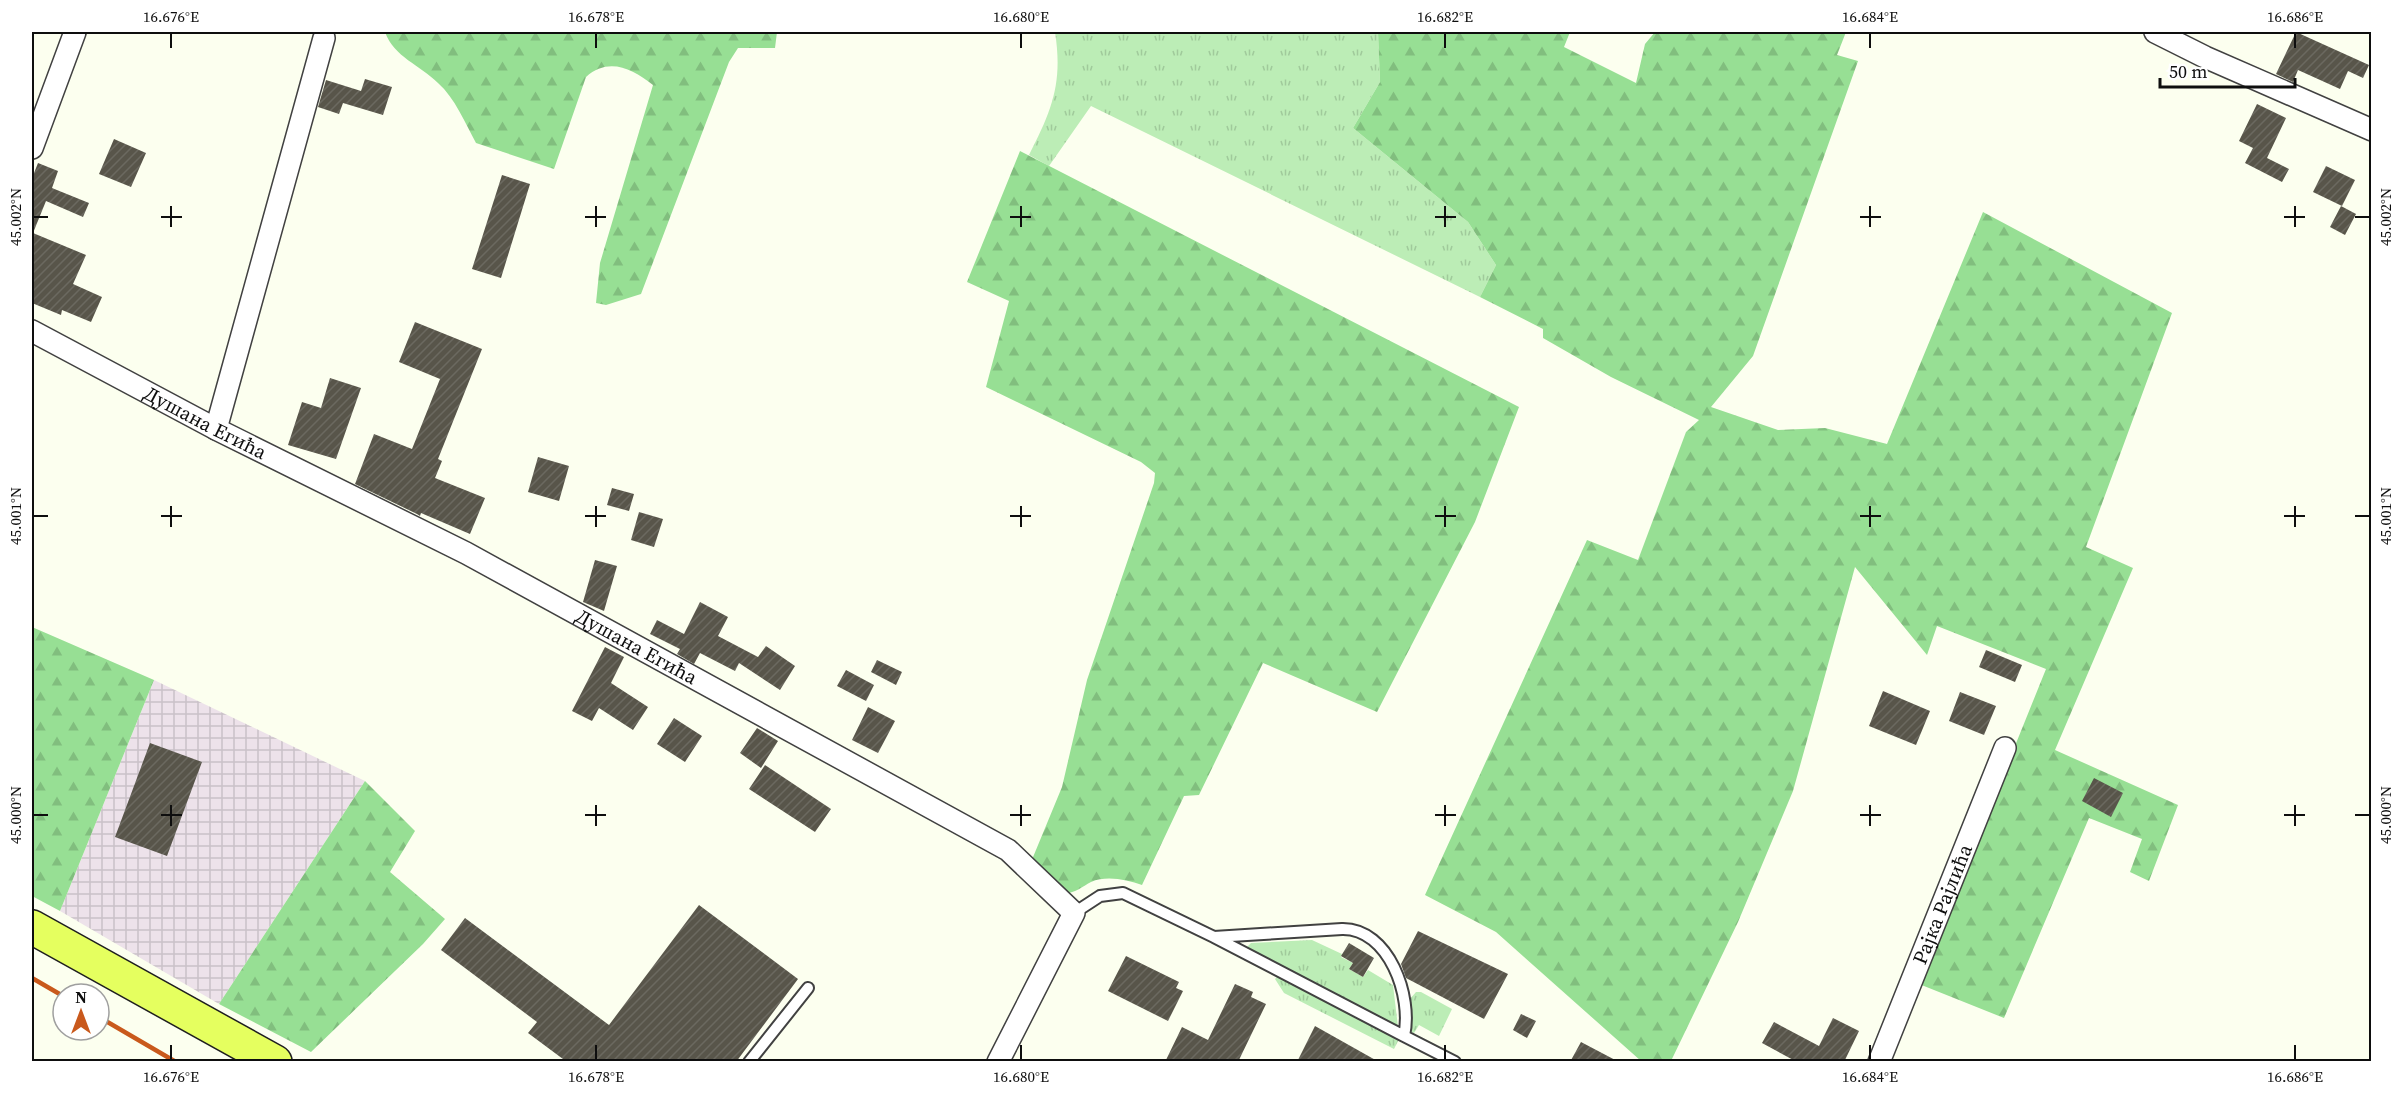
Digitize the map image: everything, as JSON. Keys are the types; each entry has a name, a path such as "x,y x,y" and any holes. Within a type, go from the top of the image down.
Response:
{"main road":[{"path":"32,927 275,1062"}],"street":[{"path":"32,148 75,32"},
{"path":"2155,32 2205,57 2372,130"},
{"path":"216,429 324,38"},
{"name":"Душана Егића","path":"32,331 216,429 466,553 1008,850 1074,913"},
{"name":"Рајка Рајлића","path":"1879,1062 2005,748"},
{"path":"998,1062 1074,913"}],"lane":[{"path":"1074,913 1100,896 1123,893 1214,937 1455,1062"},
{"path":"1214,937 1357,931 1374,940 1382,949 1402,987 1405,1005 1404,1036"},
{"path":"749,1062 808,988"}],"shaded area":[{"path":"154,680 365,781 219,1004 60,911"}],"green space":[{"path":"385,32 777,32 775,48 738,48 729,62 641,294 606,305 596,303 600,263 653,85 637,74 620,67 603,67 586,77 554,169 476,143 450,96 431,77 401,54 389,41"},
{"path":"1055,32 1378,32 1380,82 1353,128 1468,222 1496,265 1480,297 1091,106 1049,166 1029,155 1054,96 1058,66"},
{"path":"1378,32 1570,32 1564,47 1636,83 1645,44 1655,32 1846,32 1837,55 1858,61 1753,356 1711,407 1778,430 1825,428 1887,444 1983,212 2172,313 2086,547 2133,568 2055,750 2178,805 2149,881 2130,872 2142,839 2089,818 2004,1018 1919,984 2046,669 1937,626 1927,655 1855,567 1793,791 1738,922 1671,1061 1641,1061 1496,932 1425,895 1587,540 1638,560 1686,432 1699,420 1611,377 1543,338 1543,329 1480,297 1496,265 1468,222 1353,128 1380,82"},
{"path":"1020,151 1519,407 1475,522 1377,712 1263,663 1199,795 1184,796 1142,885 1123,880 1104,879 1091,882 1069,893 1031,862 1062,787 1087,680 1154,483 1155,473 1141,462 986,387 1009,301 967,282"},
{"path":"32,627 154,680 60,911 32,896"},
{"path":"365,781 415,831 390,872 445,919 423,944 311,1052 219,1004"},
{"path":"1312,940 1342,954 1341,957 1353,963 1349,969 1363,977 1368,970 1393,985 1398,1027 1246,948 1251,943"},
{"path":"1279,975 1400,1037 1394,1049 1284,993 1275,979"},
{"path":"1416,992 1421,992 1452,1009 1439,1036 1419,1025 1414,1033 1411,1032 1410,999"}],"building":[{"path":"2296,32 2369,65 2363,78 2348,71 2340,89 2298,70 2293,82 2276,74"},
{"path":"365,79 392,87 383,115 343,103 339,114 318,107 326,80 361,91"},
{"path":"2257,104 2286,118 2267,158 2289,169 2282,182 2245,163 2253,148 2239,141"},
{"path":"114,139 146,153 131,187 99,174"},
{"path":"38,163 58,171 52,188 89,203 83,217 46,201 33,233 86,255 73,284 102,297 91,322 62,310 61,315 32,303 32,178"},
{"path":"2326,166 2355,180 2342,206 2313,192"},
{"path":"502,175 530,184 501,278 472,269"},
{"path":"2341,206 2356,214 2345,235 2330,227"},
{"path":"415,322 482,349 438,459 442,461 435,478 485,498 470,534 421,513 420,516 355,484 374,434 412,449 440,379 399,362"},
{"path":"330,378 361,388 336,459 288,445 302,402 321,408"},
{"path":"538,457 569,466 559,501 528,492"},
{"path":"612,488 634,494 629,511 607,505"},
{"path":"639,512 663,519 654,547 631,540"},
{"path":"595,560 617,566 604,611 583,602"},
{"path":"700,602 728,617 718,636 758,657 766,646 795,666 780,690 739,663 735,671 700,653 694,664 677,654 680,649 650,634 657,620 684,634"},
{"path":"605,647 624,657 611,683 648,707 633,730 599,708 592,721 572,711"},
{"path":"1986,650 2022,665 2015,682 1979,667"},
{"path":"877,660 902,672 896,685 871,672"},
{"path":"846,670 874,685 866,701 837,686"},
{"path":"1883,691 1930,711 1916,745 1869,726"},
{"path":"1960,692 1996,706 1984,735 1949,721"},
{"path":"868,707 895,721 878,753 852,740"},
{"path":"674,718 702,736 685,762 657,744"},
{"path":"757,728 778,741 761,768 740,753"},
{"path":"150,743 202,762 167,856 115,837"},
{"path":"765,765 831,809 815,832 749,789"},
{"path":"2094,778 2123,793 2111,817 2082,801"},
{"path":"699,905 798,979 736,1062 567,1062 528,1033 537,1022 441,950 465,918 609,1025"},
{"path":"1418,931 1508,974 1484,1019 1406,978 1401,964"},
{"path":"1349,943 1374,958 1363,977 1349,969 1353,963 1341,956"},
{"path":"1126,956 1179,982 1176,988 1183,991 1168,1021 1108,991"},
{"path":"1235,984 1253,992 1251,997 1266,1004 1238,1062 1165,1062 1182,1027 1208,1040"},
{"path":"1521,1014 1536,1021 1527,1038 1513,1030"},
{"path":"1833,1018 1859,1031 1844,1062 1797,1062 1762,1043 1774,1022 1819,1046"},
{"path":"1315,1026 1379,1062 1297,1062"},
{"path":"1581,1042 1619,1062 1570,1062"}],"railway":[{"path":"32,978 51,989"},
{"path":"111,1024 176,1062"}]}
